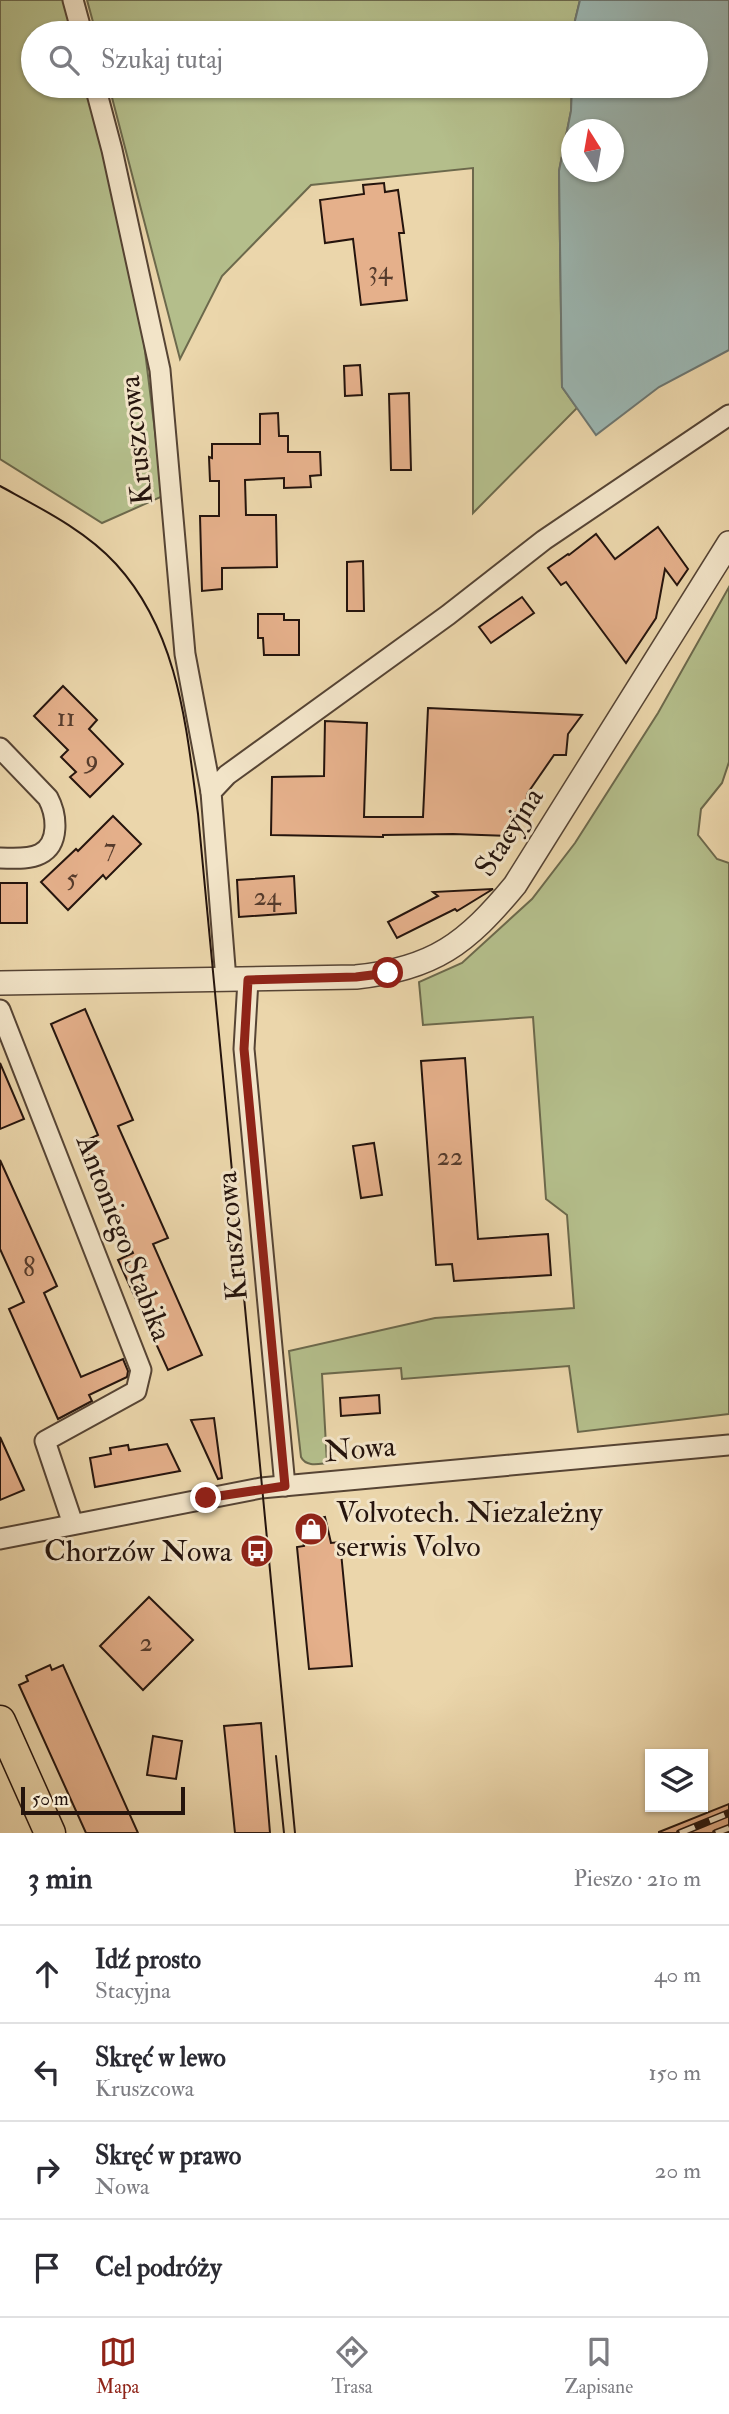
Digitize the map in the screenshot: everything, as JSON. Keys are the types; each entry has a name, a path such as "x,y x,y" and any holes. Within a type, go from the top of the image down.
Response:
{"main road":[{"path":"0,1721 50,1833"}],"street":[{"path":"73,0 79,21"},
{"name":"Kruszcowa","path":"98,98 160,370 185,654 211,792 237,980 285,1486"},
{"path":"211,792 228,775 448,615 544,540 729,415"},
{"name":"Stacyjna","path":"237,980 356,977 388,973 416,965 452,948 486,921 515,885 729,543"},
{"path":"0,748 48,798 54,808 55,826 49,847 41,854 29,858 0,858"},
{"path":"0,983 237,980"},
{"name":"Antoniego Stabika","path":"0,1010 141,1370 136,1391 45,1441 72,1524"},
{"name":"Nowa","path":"0,1539 238,1492 729,1445"}],"green space":[{"path":"0,0 64,0 69,21 21,21 21,98 89,98 134,263 163,496 102,523 0,459"},
{"path":"87,0 580,0 575,21 93,21"},
{"path":"112,98 572,98 569,119 561,119 559,171 562,387 577,408 473,513 473,168 311,185 222,276 180,359"},
{"path":"729,587 729,762 722,783 701,809 698,835 717,859 729,863 729,1414 578,1432 569,1366 402,1379 401,1368 322,1374 327,1463 306,1462 301,1457 289,1351 435,1318 574,1308 567,1215 546,1199 533,1017 423,1025 419,982 462,963 532,899 575,843 658,713"}],"water":[{"path":"580,0 729,0 729,350 659,387 596,435 562,387 559,171 561,161 561,182 624,182 624,119 569,119 572,98 708,98 708,21 575,21"}],"building":[{"path":"384,183 385,192 398,190 404,233 399,233 407,300 361,305 353,239 325,243 320,200 364,194 363,185"},
{"path":"360,365 362,395 345,396 344,366"},
{"path":"409,393 411,470 391,470 389,394"},
{"path":"278,413 279,436 288,436 288,452 320,452 321,475 310,476 311,487 284,488 284,478 245,480 246,515 276,515 277,567 222,568 222,589 202,591 200,516 219,516 219,481 210,481 209,457 212,458 212,444 260,444 260,414"},
{"path":"658,527 688,569 677,585 665,569 656,618 626,663 566,582 561,585 548,568 596,534 615,559"},
{"path":"363,561 364,611 347,611 347,562"},
{"path":"522,597 534,613 491,643 479,627"},
{"path":"258,614 284,614 284,620 299,620 299,655 264,655 263,638 258,638"},
{"path":"63,686 97,720 89,729 123,764 90,797 70,777 76,772 61,757 68,750 34,716"},
{"path":"428,708 582,715 568,734 566,755 554,755 527,794 526,813 511,812 511,836 271,835 272,777 324,776 325,721 367,723 364,817 423,817"},
{"path":"113,816 141,844 106,879 103,875 68,910 41,882 76,849 78,851"},
{"path":"294,876 296,913 239,917 237,880"},
{"path":"0,883 27,883 27,923 0,923"},
{"path":"493,889 457,911 455,909 397,938 388,922 438,896 433,892"},
{"path":"85,1009 133,1120 118,1126 168,1238 153,1244 202,1355 168,1370 118,1260 133,1253 83,1142 98,1135 51,1024"},
{"path":"465,1058 478,1239 548,1234 551,1275 454,1281 452,1264 436,1265 421,1061"},
{"path":"0,1063 24,1119 0,1129"},
{"path":"374,1143 382,1195 361,1198 353,1146"},
{"path":"0,1160 57,1286 44,1293 81,1377 123,1359 128,1371 127,1377 89,1395 92,1401 58,1419 9,1309 24,1302 0,1249"},
{"path":"379,1395 380,1413 341,1416 340,1398"},
{"path":"214,1418 222,1478 218,1479 191,1420"},
{"path":"0,1437 24,1490 0,1500"},
{"path":"167,1444 180,1471 95,1487 90,1458 111,1454 110,1448 128,1445 129,1450"},
{"path":"325,1517 331,1543 340,1542 352,1666 309,1669 297,1547 304,1546 299,1522"},
{"path":"149,1597 193,1640 143,1690 100,1646"},
{"path":"50,1665 52,1670 63,1665 138,1833 86,1833 19,1685 28,1681 26,1676"},
{"path":"261,1723 270,1833 235,1833 224,1726"},
{"path":"153,1736 182,1741 176,1779 147,1775"},
{"path":"729,1804 729,1833 659,1833 659,1832"}],"tram line":[{"path":"0,486 76,530 116,564 137,591 154,620 176,682 198,814 295,1833"},
{"path":"276,1756 284,1833"}],"railway":[{"path":"680,1833 729,1813"},
{"path":"716,1833 729,1828"}],"place":[{"name":"Volvotech. Niezależny serwis Volvo","path":"311,1529"},
{"name":"Chorzów Nowa","path":"257,1551"}],"route":[{"path":"206,1498 285,1486 244,1049 248,980 356,977 388,973"}]}
